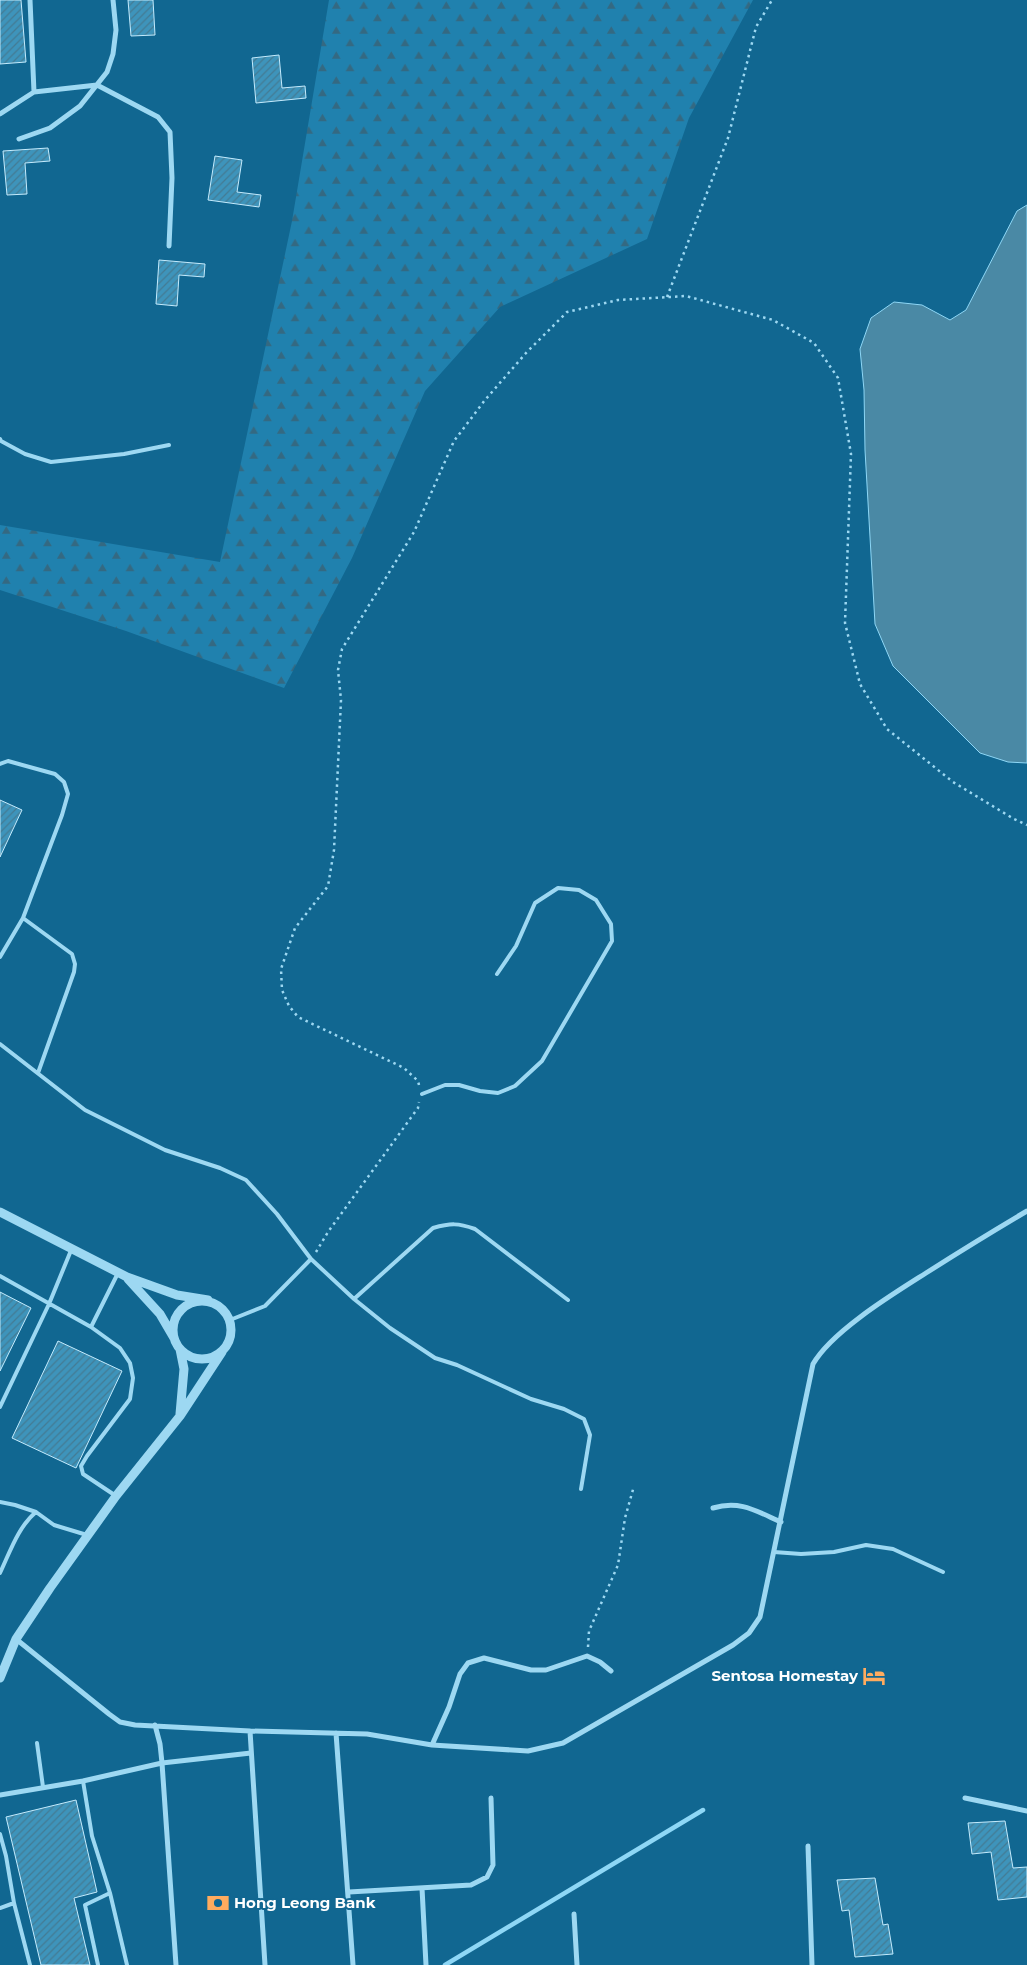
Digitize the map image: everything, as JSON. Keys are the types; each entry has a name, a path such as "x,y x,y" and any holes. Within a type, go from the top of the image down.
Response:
{"street":[{"path":"30,0 34,92"},
{"path":"19,139 50,128 80,106 108,72 113,54 116,30 113,0"},
{"path":"0,114 34,92 97,85 158,117 170,132 172,178 169,246"},
{"path":"16,1639 120,1722 134,1725 250,1731 367,1734 432,1745 528,1751 563,1743 732,1645 749,1633 760,1616 814,1364 819,1354 861,1316 1027,1211"},
{"path":"0,1212 123,1274 177,1295 208,1300 218,1304 230,1320 231,1335 227,1346 180,1416 116,1496 16,1639 0,1678"},
{"path":"123,1274 160,1314 180,1349 184,1369 180,1416"},
{"path":"174,1338 174,1323 179,1312 188,1303 208,1300"},
{"path":"180,1349 195,1358 206,1359 222,1352"},
{"path":"713,1508 725,1504 737,1504 781,1522"},
{"path":"432,1745 449,1707 460,1674 468,1663 484,1658 531,1670 546,1670 587,1656 600,1662 612,1671"},
{"path":"155,1725 162,1763 176,1965"},
{"path":"250,1731 265,1965"},
{"path":"336,1733 353,1965"},
{"path":"0,1795 162,1763 251,1752"},
{"path":"349,1892 471,1885 487,1877 493,1865 491,1798"},
{"path":"965,1798 1027,1810"},
{"path":"808,1846 812,1965"},
{"path":"422,1888 426,1965"},
{"path":"574,1914 576,1965"}],"lane":[{"path":"0,439 1,442 25,454 51,462 124,454 169,445"},
{"path":"0,764 8,761 55,774 64,782 68,794 62,815 23,918 0,957"},
{"path":"422,1094 445,1085 459,1085 480,1091 498,1093 515,1086 542,1061 612,941 611,924 596,900 579,890 558,888 535,903 516,946 497,974"},
{"path":"23,918 72,954 75,964 74,972 38,1073"},
{"path":"0,1044 85,1110 164,1150 220,1168 246,1180 277,1214 311,1259 354,1299 390,1328 435,1358 457,1365 531,1399 564,1409 584,1419 590,1435 581,1489"},
{"path":"354,1299 433,1228 446,1224 459,1224 475,1229 568,1300"},
{"path":"0,1407 49,1304 72,1248"},
{"path":"230,1320 266,1306 311,1259"},
{"path":"91,1327 123,1274"},
{"path":"0,1276 91,1327 120,1348 130,1363 133,1378 130,1399 81,1466 83,1474 116,1496"},
{"path":"0,1502 36,1512 54,1525 89,1536"},
{"path":"0,1573 22,1529 36,1512"},
{"path":"774,1552 801,1554 834,1552 866,1544 893,1549 943,1572"},
{"path":"37,1743 43,1787"},
{"path":"83,1780 92,1836 110,1893 127,1965"},
{"path":"0,1834 6,1856 14,1903 30,1965"},
{"path":"98,1965 85,1905 110,1893"},
{"path":"0,1908 14,1903"}],"path":[{"path":"667,297 728,138 756,27 772,0"},
{"path":"311,1259 328,1232 418,1108 422,1094 418,1081 404,1068 298,1017 289,1006 282,990 280,969 296,928 328,886 334,850 342,700 338,670 342,649 414,532 454,441 484,400 526,353 567,312 618,300 686,296 773,320 814,342 838,378 851,454 845,623 860,684 888,729 953,782 1027,825"},
{"path":"587,1656 589,1631 618,1565 625,1518 634,1486"}],"green space":[{"path":"329,0 753,0 689,118 647,239 500,307 425,391 352,558 284,688 126,631 0,590 0,525 220,562 292,221"}],"shaded area":[{"path":"1027,205 1027,763 1008,762 980,753 893,666 875,624 865,450 864,390 860,349 871,318 894,302 922,305 950,320 966,310 1017,211"}],"building":[{"path":"0,0 21,0 26,62 0,64"},
{"path":"128,0 153,0 155,35 131,36"},
{"path":"279,55 282,88 305,86 306,98 256,103 252,58"},
{"path":"48,148 50,161 25,163 27,194 7,195 3,151"},
{"path":"215,156 242,160 237,192 261,195 259,207 208,200"},
{"path":"159,260 205,264 204,277 179,275 177,306 156,304"},
{"path":"0,800 22,810 0,857"},
{"path":"0,1292 31,1308 0,1371"},
{"path":"58,1341 122,1371 76,1468 12,1438"},
{"path":"76,1800 97,1892 74,1898 90,1965 41,1965 6,1817"},
{"path":"1005,1821 1013,1868 1027,1867 1027,1897 998,1900 991,1852 972,1854 968,1823"},
{"path":"875,1878 883,1925 888,1924 893,1954 855,1957 849,1910 842,1911 837,1880"}],"waterway":[{"path":"445,1965 703,1810"}],"place":[{"name":"Sentosa Homestay","path":"874,1676"},
{"name":"Hong Leong Bank","path":"218,1903"}]}
